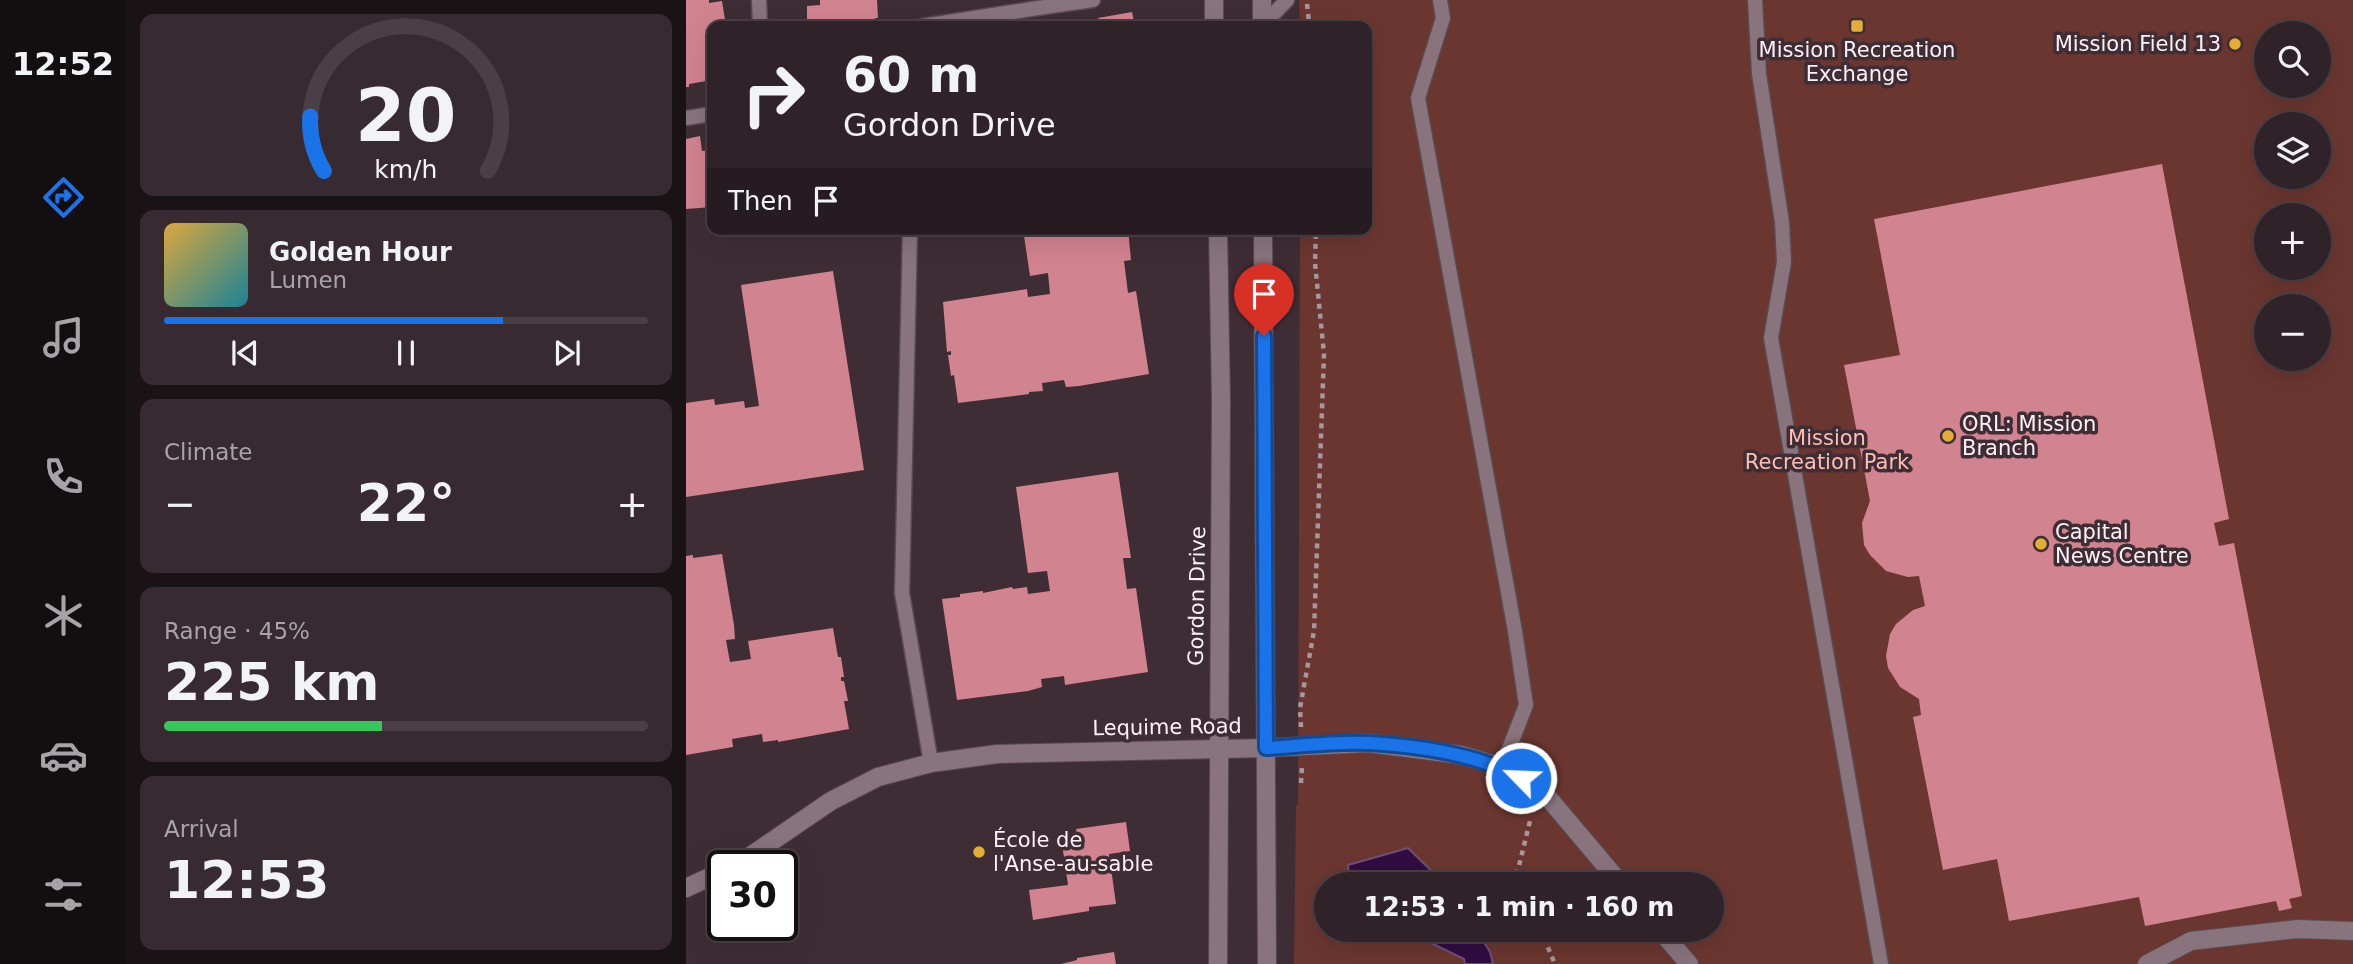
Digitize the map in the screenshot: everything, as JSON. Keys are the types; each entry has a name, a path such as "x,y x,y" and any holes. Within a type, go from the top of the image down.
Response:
{"main road":[{"path":"1214,0 1214,21"},
{"path":"1262,0 1262,21"},
{"name":"Gordon Drive","path":"1218,235 1222,402 1218,964"},
{"path":"1263,235 1267,964"},
{"name":"Lequime Road","path":"759,850 831,801 878,777 931,763 998,754 1368,743 1462,755 1502,768 1540,788 1611,872"},
{"path":"686,888 707,878"},
{"path":"2147,964 2191,941 2297,929 2353,931"},
{"path":"1670,942 1689,964"}],"lane":[{"path":"759,0 760,21"},
{"path":"951,21 1050,3 1093,0"},
{"path":"1267,21 1287,0"},
{"path":"1440,0 1443,18 1418,98 1523,681 1526,705 1502,768"},
{"path":"1755,0 1759,74 1782,222 1784,262 1771,338 1881,964"},
{"path":"686,118 707,115"},
{"path":"910,235 902,593 931,763"}],"path":[{"path":"1306,0 1309,21"},
{"path":"1301,783 1300,708 1314,631 1324,354 1315,263 1316,235"},
{"path":"1517,872 1530,821"},
{"path":"1546,942 1555,964"}],"green space":[{"name":"Mission Recreation Park","path":"1299,0 2353,0 2353,964 1294,964 1300,235 1372,235 1372,21 1300,21"}],"shaded area":[{"path":"1408,848 1433,872 1349,872 1348,865"},
{"path":"1429,942 1484,942 1493,964 1465,964 1464,959"}],"building":[{"path":"686,0 709,0 709,3 722,1 725,21 707,21 707,81 686,87"},
{"path":"820,0 877,0 878,18 875,18 875,21 807,21 807,6 820,5"},
{"path":"1132,12 1134,21 1094,21 1099,20 1098,18"},
{"path":"700,136 702,151 707,150 707,207 686,209 686,139"},
{"name":"Capital News Centre","path":"2162,164 2229,519 2214,523 2219,546 2234,543 2302,896 2289,899 2292,908 2279,911 2276,901 2145,926 2139,897 2009,921 1997,859 1943,870 1913,717 1921,715 1919,699 1900,687 1888,668 1886,656 1890,634 1896,624 1913,610 1925,606 1919,576 1908,577 1886,571 1864,545 1862,523 1870,501 1844,365 1900,355 1874,219"},
{"path":"1024,235 1129,235 1131,260 1124,261 1128,293 1136,291 1149,374 1079,386 1066,387 1064,380 1042,383 1043,391 958,403 948,355 951,355 951,351 947,352 943,302 1027,289 1028,297 1050,294 1048,273 1030,276"},
{"path":"833,271 864,470 686,497 686,403 714,399 715,405 744,401 745,408 759,406 741,285"},
{"path":"1118,472 1131,558 1123,558 1127,589 1136,588 1148,672 1065,685 1064,676 1041,679 1042,687 1028,691 957,700 942,599 1012,587 1027,587 1028,594 1050,591 1047,571 1028,573 1016,487"},
{"path":"722,554 734,625 735,639 726,640 730,662 751,659 748,641 833,628 838,657 841,657 844,677 841,677 841,681 844,681 848,701 844,701 849,729 778,742 763,742 762,734 732,739 733,747 686,755 686,556 693,555 693,558"},
{"path":"1126,822 1130,851 1109,854 1116,904 1089,907 1089,911 1033,920 1029,890 1068,885 1062,844 1078,842 1076,829"},
{"path":"1114,952 1116,964 1061,964 1077,958"}],"place":[{"name":"Mission Recreation Exchange","path":"1857,26"},
{"name":"Mission Field 13","path":"2235,44"},
{"name":"ORL: Mission Branch","path":"1948,436"},
{"name":"Capital News Centre","path":"2041,544"},
{"name":"École de l'Anse-au-sable","path":"979,852"}],"route":[{"path":"1264,336 1266,748 1368,743 1462,755 1502,768 1521,778"}]}
